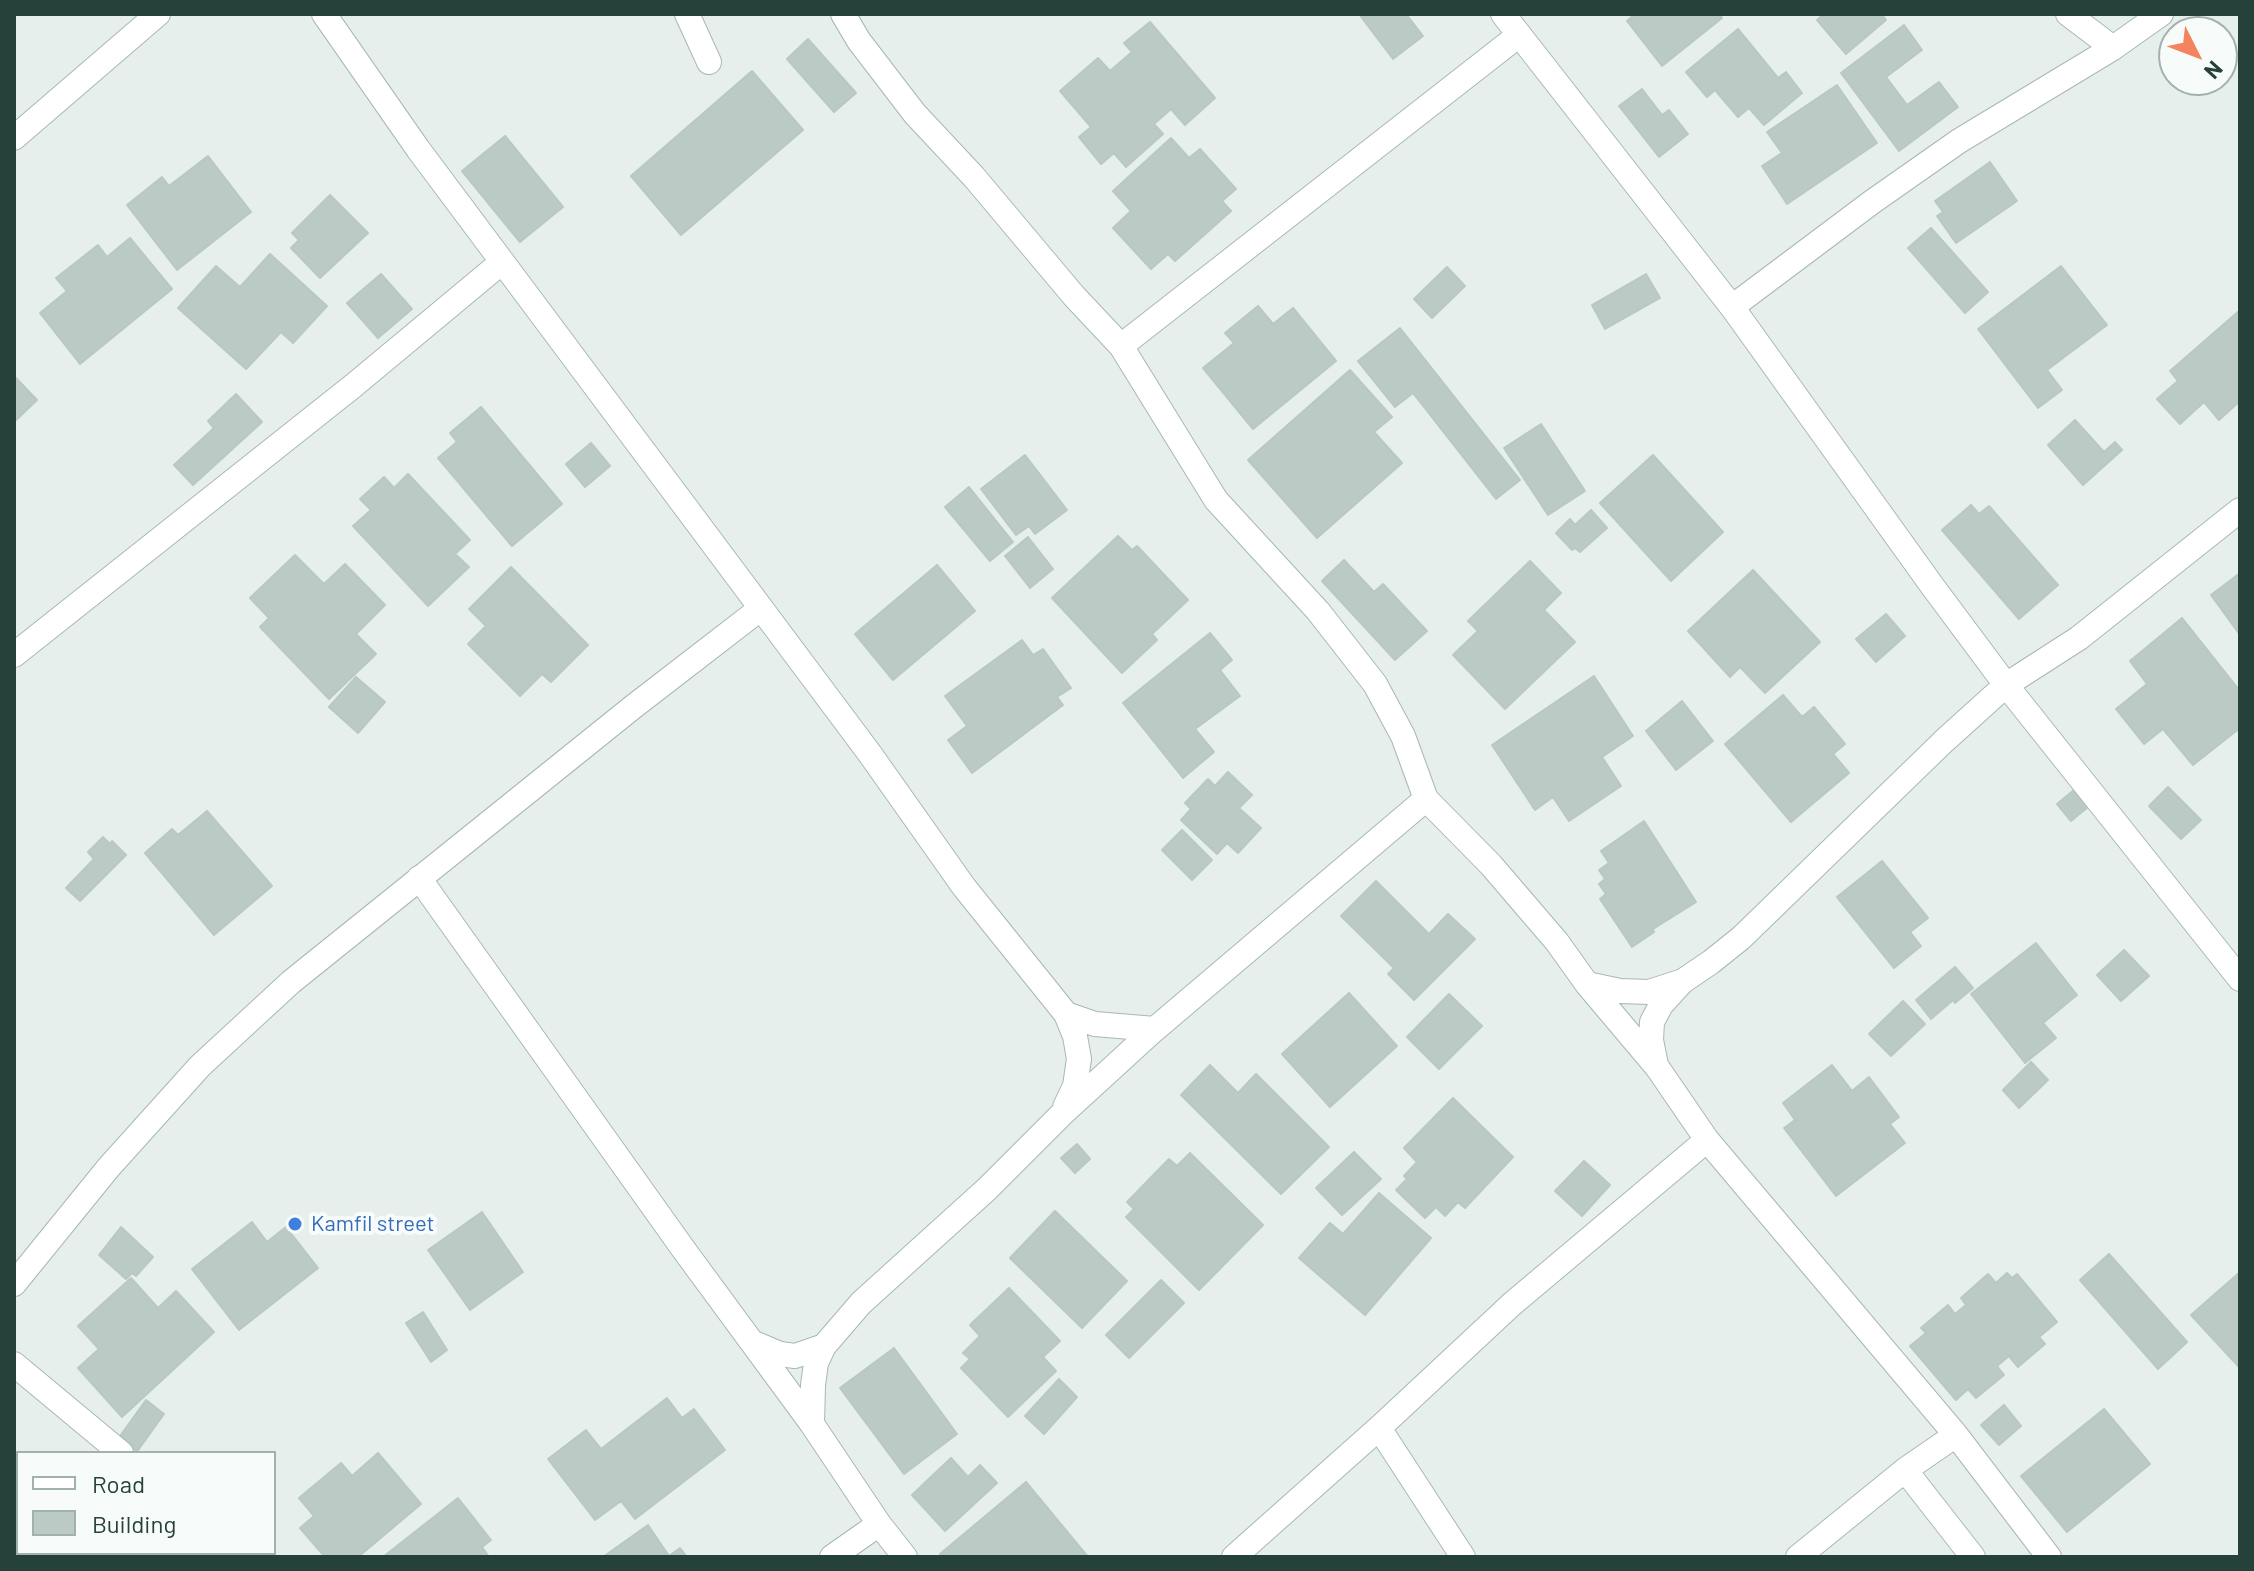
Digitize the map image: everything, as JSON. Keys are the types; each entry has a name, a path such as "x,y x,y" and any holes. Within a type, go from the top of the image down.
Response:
{"street":[{"path":"14,138 158,14"},
{"path":"324,14 418,149 870,754 964,887 1066,1014 1075,1036 1079,1059 1075,1086 1062,1114"},
{"path":"687,14 709,62"},
{"path":"843,14 859,41 915,114 1121,346 1216,500 1318,611 1375,684 1403,736 1426,799 1491,865 1557,942 1587,984 1657,1067 1707,1140 1956,1435 2049,1557"},
{"path":"1503,14 1732,307 2006,685 2240,979"},
{"path":"2068,14 2113,48"},
{"path":"1732,307 1959,141 2113,48 2161,14"},
{"path":"1121,346 1519,35"},
{"path":"14,655 353,386 502,262"},
{"path":"1657,1067 1651,1040 1652,1022 1661,1005 1683,981 1741,938 2006,685 2079,638 2240,510"},
{"path":"14,1284 109,1167 200,1066 291,982 760,609"},
{"path":"812,1424 816,1363 824,1346 861,1303 987,1189 1062,1114 1155,1029 1426,799"},
{"path":"419,878 905,1557"},
{"path":"1587,984 1620,991 1649,992 1683,981"},
{"path":"1066,1014 1095,1024 1155,1029"},
{"path":"1234,1557 1512,1304 1707,1140"},
{"path":"754,1343 780,1354 795,1356 824,1346"},
{"path":"14,1364 119,1451"},
{"path":"1379,1428 1463,1557"},
{"path":"1798,1557 1905,1470 1956,1435"},
{"path":"1905,1470 1973,1557"},
{"path":"832,1557 879,1524"}],"building":[{"path":"1359,14 1406,14 1423,36 1393,59"},
{"path":"1635,14 1719,14 1722,18 1662,66 1627,21"},
{"path":"1824,14 1881,14 1886,20 1846,54 1817,20"},
{"path":"1150,22 1215,98 1185,125 1171,109 1154,124 1163,134 1126,167 1114,153 1101,164 1079,137 1091,127 1060,91 1098,58 1110,71 1132,52 1124,43"},
{"path":"1904,25 1922,50 1886,77 1907,105 1939,82 1958,107 1899,151 1841,73"},
{"path":"1738,29 1778,78 1786,72 1802,93 1764,125 1749,108 1738,117 1715,90 1707,97 1686,72"},
{"path":"808,39 856,93 834,112 787,59"},
{"path":"752,71 803,130 681,235 631,176"},
{"path":"1837,85 1877,143 1787,204 1762,166 1782,153 1767,132"},
{"path":"1642,89 1662,115 1669,110 1688,134 1659,157 1619,106"},
{"path":"505,136 563,207 520,242 462,171"},
{"path":"1171,138 1189,158 1200,149 1236,189 1222,201 1231,211 1175,261 1168,254 1151,269 1113,228 1131,211 1113,191"},
{"path":"208,156 251,212 177,270 127,205 162,177 169,186"},
{"path":"1990,162 2017,201 1956,243 1937,216 1943,212 1935,201"},
{"path":"330,195 368,233 320,278 291,248 299,240 292,233"},
{"path":"1931,228 1988,292 1965,313 1908,248"},
{"path":"130,238 172,289 80,364 40,313 67,291 56,278 98,245 107,257"},
{"path":"270,254 327,306 293,343 281,332 246,369 178,308 216,266 240,287"},
{"path":"2061,266 2107,325 2047,370 2062,390 2038,408 1978,329"},
{"path":"1447,267 1465,286 1432,318 1414,299"},
{"path":"381,274 412,309 378,338 347,303"},
{"path":"1646,274 1660,298 1605,329 1592,305"},
{"path":"1258,306 1273,324 1293,308 1336,361 1253,429 1203,368 1234,343 1225,333"},
{"path":"2239,311 2240,401 2219,420 2204,402 2180,424 2157,399 2178,381 2170,371"},
{"path":"1400,328 1520,480 1496,499 1413,393 1395,407 1358,361"},
{"path":"1350,370 1392,417 1374,432 1402,463 1317,538 1248,460"},
{"path":"14,376 37,400 14,422"},
{"path":"236,394 262,422 193,485 174,465 214,428 208,421"},
{"path":"481,407 562,504 512,546 438,458 457,442 450,433"},
{"path":"2075,420 2104,452 2115,442 2122,450 2083,485 2048,445"},
{"path":"1541,424 1585,491 1548,515 1504,448"},
{"path":"591,443 610,466 585,487 566,464"},
{"path":"1025,455 1067,510 1035,534 1029,526 1016,535 981,489"},
{"path":"1653,455 1723,532 1671,581 1600,503"},
{"path":"408,474 470,540 455,554 469,567 428,606 353,526 371,510 360,499 384,477 394,488"},
{"path":"969,487 1013,542 990,561 945,507"},
{"path":"1971,505 1979,514 1989,506 2058,585 2019,619 1942,530"},
{"path":"1591,510 1607,528 1580,552 1575,548 1572,550 1556,533 1570,519 1575,525"},
{"path":"1118,536 1132,550 1137,546 1188,600 1152,634 1157,640 1122,673 1052,598"},
{"path":"1028,537 1053,569 1030,588 1005,556"},
{"path":"295,555 324,584 345,564 385,605 356,634 376,654 329,699 260,627 269,618 250,598"},
{"path":"1344,560 1374,592 1383,584 1427,631 1395,660 1322,581"},
{"path":"1530,561 1561,593 1544,610 1575,642 1505,709 1453,655 1478,631 1468,621"},
{"path":"937,565 975,611 893,680 855,634"},
{"path":"511,567 588,645 551,682 542,674 520,696 468,644 486,626 469,609"},
{"path":"1753,570 1820,642 1765,693 1740,667 1730,677 1688,631"},
{"path":"2240,573 2240,635 2211,595"},
{"path":"1886,614 1905,636 1876,662 1856,639"},
{"path":"2182,618 2240,691 2240,728 2193,765 2163,729 2144,744 2116,709 2147,684 2130,661"},
{"path":"1210,633 1232,660 1220,670 1240,696 1195,729 1214,752 1183,778 1123,703"},
{"path":"1022,640 1033,655 1043,649 1071,688 1057,697 1063,705 972,773 948,740 967,726 945,696"},
{"path":"1594,676 1633,736 1602,757 1621,786 1569,821 1553,797 1535,810 1492,745"},
{"path":"356,677 385,702 358,733 329,707"},
{"path":"1783,695 1802,717 1814,707 1845,744 1833,754 1849,773 1791,822 1725,744"},
{"path":"1682,701 1713,741 1676,770 1646,731"},
{"path":"1228,772 1252,795 1239,808 1261,828 1238,853 1227,843 1217,854 1181,820 1191,809 1185,803 1208,779 1215,786"},
{"path":"2080,785 2094,802 2071,821 2057,804"},
{"path":"2168,787 2201,820 2181,839 2149,806"},
{"path":"207,811 272,886 214,935 145,853 172,829 178,835"},
{"path":"1644,821 1696,902 1653,929 1654,932 1632,947 1600,899 1606,894 1599,884 1605,879 1599,870 1609,863 1601,851"},
{"path":"1182,830 1212,860 1192,880 1162,850"},
{"path":"103,837 126,855 80,901 66,888 94,859 88,852"},
{"path":"1882,861 1928,918 1910,932 1921,946 1894,968 1837,897"},
{"path":"1376,881 1429,934 1448,914 1475,939 1414,1000 1388,974 1394,968 1341,916"},
{"path":"2036,943 2077,995 2043,1023 2056,1038 2025,1063 1971,994"},
{"path":"2124,950 2149,976 2121,1001 2097,975"},
{"path":"1955,967 1973,988 1931,1019 1916,1000"},
{"path":"1349,993 1397,1046 1330,1107 1282,1054"},
{"path":"1449,994 1482,1026 1439,1069 1407,1037"},
{"path":"1903,1001 1925,1024 1891,1056 1869,1034"},
{"path":"2031,1062 2048,1080 2019,1108 2003,1090"},
{"path":"1210,1065 1238,1093 1256,1074 1329,1147 1281,1194 1181,1095"},
{"path":"1832,1065 1852,1091 1869,1077 1899,1117 1890,1124 1905,1143 1836,1196 1784,1128 1795,1120 1783,1103"},
{"path":"1453,1098 1513,1157 1465,1208 1458,1202 1445,1216 1436,1207 1425,1218 1396,1190 1417,1162 1404,1148"},
{"path":"1077,1144 1090,1159 1075,1173 1061,1158"},
{"path":"1354,1152 1381,1179 1342,1215 1316,1188"},
{"path":"1190,1153 1263,1225 1199,1290 1126,1217 1134,1209 1127,1202 1169,1159 1177,1166"},
{"path":"1584,1161 1610,1185 1582,1216 1555,1191"},
{"path":"1379,1193 1431,1238 1365,1315 1299,1258 1330,1223 1343,1234"},
{"path":"1055,1211 1127,1281 1082,1328 1010,1258"},
{"path":"482,1212 523,1272 470,1310 428,1250"},
{"path":"252,1222 267,1242 286,1227 318,1268 239,1330 192,1269"},
{"path":"121,1227 153,1257 136,1276 132,1273 126,1279 99,1255"},
{"path":"2109,1254 2187,1342 2158,1369 2080,1280"},
{"path":"2240,1272 2240,1366 2239,1367 2191,1315"},
{"path":"2007,1273 2012,1278 2017,1274 2057,1322 2039,1337 2045,1344 2018,1367 2009,1356 1997,1366 2004,1375 1976,1398 1968,1389 1956,1400 1910,1346 1926,1333 1921,1328 1948,1305 1955,1314 1966,1305 1961,1298 1988,1274 1996,1283"},
{"path":"131,1278 158,1308 176,1291 214,1332 122,1417 78,1368 99,1349 78,1326"},
{"path":"1161,1280 1184,1303 1129,1358 1106,1335"},
{"path":"1009,1288 1060,1341 1043,1357 1056,1371 1008,1417 961,1368 970,1359 963,1353 980,1336 970,1325"},
{"path":"423,1312 447,1350 431,1362 406,1323"},
{"path":"894,1348 957,1434 904,1474 840,1388"},
{"path":"1059,1379 1077,1397 1044,1434 1025,1416"},
{"path":"667,1398 682,1418 694,1409 725,1450 635,1519 621,1501 595,1520 548,1459 586,1430 601,1449"},
{"path":"146,1400 164,1414 137,1451 118,1439"},
{"path":"2004,1405 2021,1426 1999,1445 1981,1425"},
{"path":"2104,1409 2150,1464 2067,1532 2021,1476"},
{"path":"378,1453 421,1504 358,1557 325,1557 300,1528 314,1516 299,1498 341,1463 352,1476"},
{"path":"951,1458 968,1477 980,1465 997,1483 945,1531 912,1495"},
{"path":"1026,1482 1088,1557 942,1557 940,1554"},
{"path":"458,1498 491,1540 482,1547 489,1557 383,1557"},
{"path":"648,1525 669,1556 680,1548 687,1557 603,1557"}],"place":[{"name":"Kamfil street","path":"295,1224"}]}
